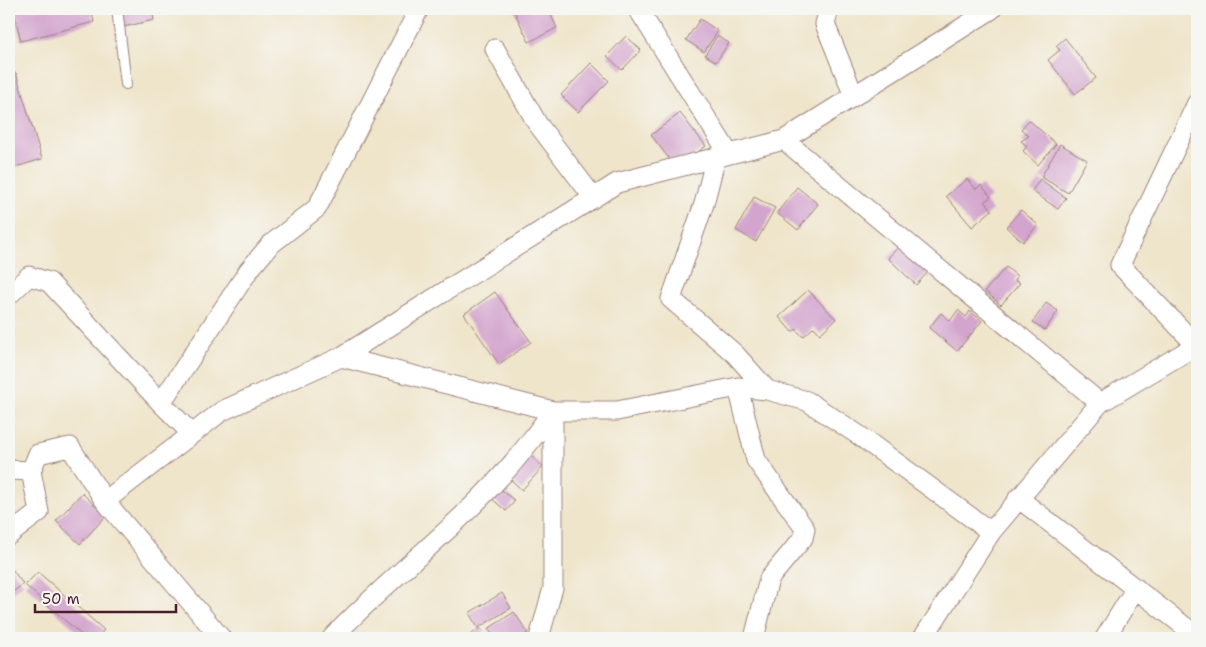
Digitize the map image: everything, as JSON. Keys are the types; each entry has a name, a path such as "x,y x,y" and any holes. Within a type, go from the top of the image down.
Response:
{"street":[{"path":"161,403 249,270 270,245 317,208 419,9"},
{"path":"638,9 723,155"},
{"path":"829,9 825,24 854,96"},
{"path":"105,501 222,411 340,357 616,183 784,140 992,9"},
{"path":"495,49 538,123 593,198"},
{"path":"923,638 991,532 1100,404 1196,345 1120,265 1197,103"},
{"path":"784,140 1100,404"},
{"path":"723,155 671,299 735,354 767,390"},
{"path":"9,295 29,276 49,282 192,434"},
{"path":"340,357 553,411 617,411 738,387 767,390 808,401 860,436 991,532"},
{"path":"738,387 756,460 805,530 803,538 769,579 754,638"},
{"path":"332,638 359,610 504,474 553,411"},
{"path":"539,638 553,588 553,411"},
{"path":"9,535 39,512 31,471 38,454 70,447 105,501 220,638"},
{"path":"9,470 31,471"},
{"path":"1018,498 1197,636"},
{"path":"1105,638 1136,588"}],"lane":[{"path":"117,9 126,84"}],"building":[{"path":"13,9 91,9 94,22 21,41"},
{"path":"114,9 152,9 154,20 119,28"},
{"path":"513,9 548,9 557,28 529,42"},
{"path":"700,19 718,31 704,52 686,40"},
{"path":"626,36 641,50 622,70 607,56"},
{"path":"717,36 729,43 716,62 705,55"},
{"path":"1065,38 1096,78 1075,94 1048,60 1060,50 1056,46"},
{"path":"591,63 609,81 578,112 561,95"},
{"path":"16,73 42,159 9,169 9,75"},
{"path":"680,113 706,146 676,168 651,135"},
{"path":"1029,120 1056,144 1038,165 1023,151 1027,146 1021,141 1029,136 1021,129"},
{"path":"1060,144 1087,160 1068,193 1041,177"},
{"path":"967,179 976,189 981,185 991,197 985,201 992,210 972,227 946,196"},
{"path":"1040,179 1066,198 1058,209 1032,191"},
{"path":"797,187 818,204 798,230 777,213"},
{"path":"754,197 775,208 756,242 736,230"},
{"path":"1021,210 1038,225 1023,242 1006,227"},
{"path":"901,244 930,270 916,285 888,258"},
{"path":"1006,267 1017,276 1015,281 1020,283 1001,305 985,291"},
{"path":"808,290 836,319 820,334 814,327 803,337 796,329 792,332 779,317"},
{"path":"495,292 531,342 499,364 464,314"},
{"path":"1046,303 1058,311 1045,330 1033,322"},
{"path":"958,310 966,317 970,311 982,321 957,351 929,328 941,313 950,321"},
{"path":"530,455 543,467 522,490 509,478"},
{"path":"498,487 515,501 506,511 490,497"},
{"path":"82,493 106,516 80,544 56,521"},
{"path":"9,565 23,584 9,595"},
{"path":"38,572 104,630 97,638 85,638 25,585"},
{"path":"502,593 511,608 478,628 469,613"},
{"path":"514,612 528,633 520,638 495,638 488,629"},
{"path":"480,628 488,638 466,638"}]}
